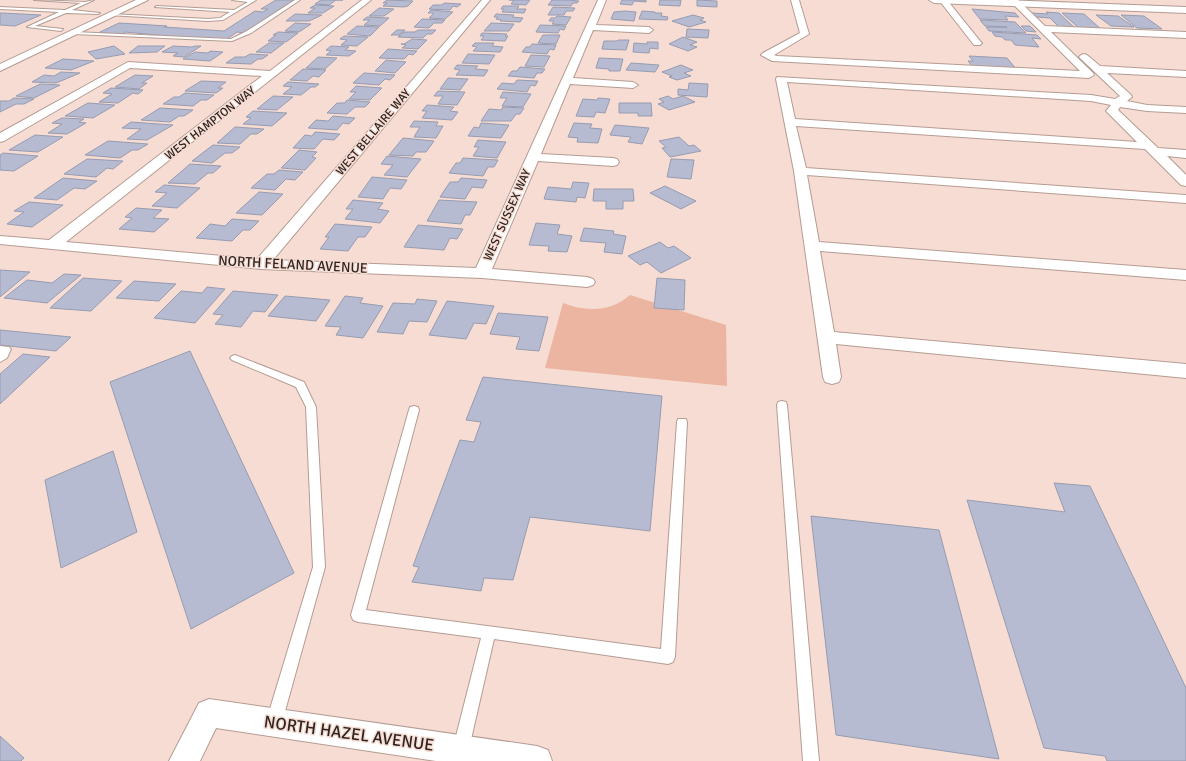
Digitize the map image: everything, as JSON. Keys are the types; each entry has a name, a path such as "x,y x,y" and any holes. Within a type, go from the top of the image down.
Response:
{"main road":[{"path":"0,58 125,0"},
{"path":"0,68 143,0"},
{"path":"934,0 1186,10"},
{"path":"0,64 60,35 64,32 61,30"}],"street":[{"name":"WEST HAMPTON WAY","path":"52,245 368,0"},
{"name":"WEST BELLAIRE WAY","path":"261,264 486,0"},
{"name":"WEST SUSSEX WAY","path":"482,272 602,0"},
{"path":"796,0 805,34 766,55 775,59 1089,75 1014,2"},
{"path":"943,0 977,43"},
{"path":"590,27 649,30"},
{"path":"1042,29 1186,36"},
{"path":"1186,40 1059,34 1127,97 1118,102 1112,111 1186,182"},
{"path":"0,138 128,66 274,74"},
{"path":"1097,69 1186,74"},
{"path":"832,377 800,171 782,79 1091,98 1147,108 1186,110"},
{"path":"566,81 633,85"},
{"path":"790,122 1152,149 1186,154"},
{"name":"WEST SUSSEX WAY","path":"532,157 613,162"},
{"path":"800,171 1186,199"},
{"name":"NORTH FELAND AVENUE","path":"0,240 261,264 482,272 587,282"},
{"path":"812,246 1186,275"},
{"path":"826,337 1186,371"},
{"name":"NORTH HAZEL AVENUE","path":"184,761 209,713 537,761"}],"lane":[{"path":"36,0 89,1"},
{"path":"234,0 253,0"},
{"path":"111,15 208,20 221,19 253,0"},
{"path":"74,33 232,40 249,32 298,0"},
{"path":"61,30 29,27 89,1"},
{"path":"138,17 166,2"},
{"path":"173,8 183,3"},
{"path":"157,7 236,10"},
{"path":"0,8 98,13"},
{"path":"0,349 6,349 4,356 0,360"},
{"path":"235,358 300,385 311,407 319,567 274,722"},
{"path":"782,405 811,761"},
{"path":"414,410 358,615 668,657 682,422"},
{"path":"460,750 489,632"}],"shaded area":[{"path":"630,295 726,325 727,386 545,368 563,303 580,308 598,309 615,305"}],"building":[{"path":"276,0 294,0 244,33 237,32 227,39 198,39 125,32 122,34 98,33 119,23 224,31 255,11 263,12 268,9 261,9"},
{"path":"321,0 336,0 329,5 315,4"},
{"path":"387,0 413,1 408,6 404,7 383,6 387,3 383,3"},
{"path":"514,0 530,0 526,5 511,4"},
{"path":"552,0 579,1 577,3 573,3 571,6 548,5"},
{"path":"622,0 646,0 646,2 634,1 632,5 620,4"},
{"path":"660,0 681,0 680,6 659,5"},
{"path":"697,0 717,1 717,7 697,6"},
{"path":"444,3 461,4 457,7 453,6 450,10 429,9 433,5 442,5"},
{"path":"315,5 334,6 323,13 308,13 315,8 310,8"},
{"path":"503,6 519,6 517,9 526,9 524,13 502,12 504,9 501,9"},
{"path":"553,7 575,8 573,11 566,11 564,15 548,15"},
{"path":"379,8 394,9 384,16 369,16"},
{"path":"972,9 1015,13 1019,17 1005,16 1008,20 980,19"},
{"path":"431,10 453,12 445,19 429,18 434,13 428,13"},
{"path":"642,11 662,13 661,16 668,17 667,20 639,19"},
{"path":"614,12 636,12 634,21 611,19"},
{"path":"1046,12 1059,13 1076,29 1060,28 1050,18 1036,17 1032,13 1048,14"},
{"path":"0,13 41,15 15,26 0,25"},
{"path":"1062,13 1084,14 1102,30 1080,29"},
{"path":"295,14 322,15 309,21 286,21"},
{"path":"496,14 514,15 512,17 523,18 520,22 500,21 501,20 496,19 498,17 494,17"},
{"path":"693,15 704,18 700,20 706,22 689,27 672,21"},
{"path":"1096,15 1118,16 1134,27 1111,26"},
{"path":"1121,15 1144,16 1162,29 1137,28"},
{"path":"557,16 571,17 566,25 552,24 554,21 549,21 551,18 555,18"},
{"path":"367,17 389,18 380,26 364,25 370,20 363,20"},
{"path":"422,19 445,20 442,23 434,23 429,28 414,27"},
{"path":"980,20 1015,22 1026,33 989,31 986,27 1007,27 985,26"},
{"path":"295,23 311,24 299,32 285,31"},
{"path":"491,23 514,24 509,31 484,31"},
{"path":"540,25 566,26 564,30 560,29 558,33 536,32"},
{"path":"357,26 379,27 370,36 347,34"},
{"path":"1021,26 1030,26 1036,32 1026,31"},
{"path":"687,29 709,30 708,38 686,37"},
{"path":"397,30 405,30 399,35 391,35"},
{"path":"418,30 436,30 432,34 427,34 423,38 398,37 404,32 415,32"},
{"path":"278,32 298,33 286,42 268,41"},
{"path":"992,32 1037,35 1041,39 1032,38 1039,47 1015,45 1011,40 1005,40 1002,37 995,36"},
{"path":"482,33 507,34 505,36 508,36 505,41 481,40 484,36 480,36"},
{"path":"543,35 560,35 556,44 538,43"},
{"path":"344,36 368,37 357,46 341,45 347,40 340,39"},
{"path":"683,37 697,42 690,45 697,47 688,51 669,44"},
{"path":"412,39 427,40 418,49 402,48 406,45 401,44 404,44"},
{"path":"629,40 626,50 602,49 604,41"},
{"path":"647,42 658,42 658,49 650,48 649,53 633,52 634,43 647,44"},
{"path":"269,43 284,43 271,53 256,52"},
{"path":"475,43 494,43 492,46 503,47 500,52 473,51 477,47 472,46"},
{"path":"532,44 556,45 554,50 550,49 547,54 522,52 526,47 530,47"},
{"path":"114,46 125,54 96,59 88,52"},
{"path":"138,46 165,46 157,52 129,53"},
{"path":"173,46 201,46 184,57 173,56 178,53 162,52"},
{"path":"331,46 349,47 345,50 356,51 349,56 326,55 331,51 326,50"},
{"path":"388,49 417,51 413,55 409,54 404,59 379,58"},
{"path":"210,51 223,52 210,61 183,59 195,52 208,53"},
{"path":"250,54 268,55 251,64 226,63 235,57 245,57"},
{"path":"468,54 495,55 489,64 462,63"},
{"path":"531,55 550,56 544,67 525,66"},
{"path":"969,56 1007,58 1017,70 973,67 968,61 973,61"},
{"path":"318,57 337,58 325,69 306,68"},
{"path":"599,58 623,59 620,71 609,71 609,69 596,68"},
{"path":"63,59 94,61 71,70 45,68"},
{"path":"386,60 406,62 395,73 375,71"},
{"path":"631,63 659,65 655,72 626,70"},
{"path":"457,65 478,66 475,69 488,70 484,76 456,75 460,70 454,69"},
{"path":"681,65 693,70 684,73 691,76 677,80 662,72"},
{"path":"520,67 545,69 542,73 537,73 534,78 508,76 512,71 517,71"},
{"path":"303,69 326,70 319,77 313,76 307,81 290,80"},
{"path":"61,72 80,73 56,83 32,82 44,75 54,76"},
{"path":"364,73 395,75 390,80 385,79 379,85 353,83"},
{"path":"135,75 153,76 142,83 147,83 139,89 115,87"},
{"path":"448,78 468,79 460,90 440,89"},
{"path":"517,80 538,81 535,86 531,85 527,92 497,89 502,83 514,84"},
{"path":"201,81 226,82 218,88 223,88 216,93 185,91"},
{"path":"288,82 319,84 315,87 311,87 301,95 283,94 292,87 283,86"},
{"path":"689,83 708,84 707,97 678,95 678,89 688,90"},
{"path":"40,84 60,85 34,98 16,96"},
{"path":"356,86 382,88 370,100 349,99 356,92 350,92"},
{"path":"111,88 143,90 138,94 133,93 118,103 99,102 112,94 103,93"},
{"path":"438,91 465,92 457,105 438,104 443,96 434,96"},
{"path":"503,92 531,94 523,107 502,106 507,98 500,98"},
{"path":"185,93 214,95 207,100 201,100 193,106 163,104 174,97 179,97"},
{"path":"273,96 293,97 277,110 257,109"},
{"path":"668,96 673,99 683,96 695,102 669,110 658,104 664,102 659,99"},
{"path":"14,98 34,99 24,104 16,104 0,112 0,101 9,101"},
{"path":"598,98 610,99 605,113 596,112 594,117 576,116 583,99 597,100"},
{"path":"347,100 370,102 365,107 355,107 347,114 327,113 337,103 345,103"},
{"path":"88,103 115,105 93,118 65,116"},
{"path":"619,103 651,103 652,116 638,116 638,113 619,113"},
{"path":"427,105 454,107 450,111 458,112 452,120 422,118 427,111 422,111"},
{"path":"503,107 524,108 520,114 516,114 511,121 481,121 489,109 501,110"},
{"path":"160,108 193,110 170,122 141,120"},
{"path":"253,111 287,113 272,126 243,124 251,118 246,117"},
{"path":"333,116 355,118 349,124 343,123 337,130 308,128 316,120 328,121"},
{"path":"62,118 84,119 79,122 86,123 67,134 48,133 62,124 52,123"},
{"path":"414,121 438,122 436,126 443,126 436,138 414,137 420,127 410,127"},
{"path":"131,122 173,125 147,140 127,139 141,129 122,128"},
{"path":"481,123 509,125 501,138 468,136 474,127 479,128"},
{"path":"574,123 592,124 590,128 602,129 598,143 577,142 578,138 568,137"},
{"path":"615,125 649,128 642,144 628,142 631,137 610,135"},
{"path":"235,127 264,129 257,134 251,134 240,144 217,143"},
{"path":"315,132 340,134 334,140 323,139 314,149 293,148 305,135 312,136"},
{"path":"35,135 63,137 38,152 9,150"},
{"path":"679,137 689,146 694,145 701,151 670,157 662,148 666,147 659,141"},
{"path":"403,138 434,141 426,152 416,152 413,156 389,155"},
{"path":"478,140 506,142 497,158 473,156 479,147 474,147"},
{"path":"108,141 148,144 138,150 132,150 120,158 85,155"},
{"path":"213,145 240,147 232,153 225,153 212,163 192,161"},
{"path":"299,150 317,152 312,157 316,158 305,170 281,168"},
{"path":"3,153 38,156 14,171 0,170 0,155"},
{"path":"387,156 421,159 407,177 384,175 393,165 381,164"},
{"path":"463,158 498,160 494,167 488,167 483,176 449,173 456,163 460,163"},
{"path":"87,159 123,161 113,169 107,168 96,177 64,174"},
{"path":"671,159 694,160 691,179 667,177"},
{"path":"190,164 221,166 213,173 208,173 195,184 168,183"},
{"path":"279,170 303,172 295,180 286,179 275,190 251,188 267,174 274,174"},
{"path":"372,177 407,180 401,189 390,188 383,199 358,197"},
{"path":"63,178 97,181 85,189 74,188 57,200 34,198"},
{"path":"461,178 487,180 483,188 472,187 465,199 440,197 450,182 458,182"},
{"path":"573,182 589,183 585,198 577,197 576,202 544,199 548,187 571,189"},
{"path":"164,185 200,188 177,208 152,206 167,193 155,192"},
{"path":"665,186 696,201 681,209 650,193"},
{"path":"594,189 633,189 634,201 623,201 623,209 606,209 606,201 593,201"},
{"path":"259,192 283,194 262,215 236,213"},
{"path":"353,200 383,203 378,209 389,211 380,223 345,219 353,209 346,209"},
{"path":"439,200 477,202 470,215 465,215 461,224 427,221"},
{"path":"29,202 63,205 32,227 7,224 24,212 14,211"},
{"path":"136,208 162,210 153,218 169,219 154,232 119,229 132,218 125,217"},
{"path":"232,219 259,221 250,230 243,230 232,241 196,238 210,224 225,226"},
{"path":"536,223 560,225 557,234 572,236 567,252 548,251 549,246 529,245"},
{"path":"335,224 372,227 365,237 358,237 348,251 320,249 329,237 325,237"},
{"path":"418,225 463,229 457,239 450,238 444,250 404,247"},
{"path":"584,228 614,231 613,234 626,236 622,254 604,252 606,243 580,241"},
{"path":"660,242 668,248 674,246 691,258 661,273 647,262 640,265 628,256"},
{"path":"0,270 30,272 0,297"},
{"path":"64,274 81,275 47,303 4,298 27,280 52,283"},
{"path":"83,278 122,281 91,311 50,308"},
{"path":"657,278 685,280 684,310 654,308"},
{"path":"134,281 176,284 159,301 116,298"},
{"path":"207,287 225,289 195,323 154,318 181,291 202,293"},
{"path":"233,291 278,295 265,312 253,311 241,327 215,324 223,315 213,314"},
{"path":"285,296 330,300 316,321 268,316"},
{"path":"345,296 363,298 360,303 383,306 363,338 336,335 341,327 325,326"},
{"path":"417,299 437,301 427,322 409,321 403,334 377,332 393,303 415,304"},
{"path":"447,301 494,306 486,324 474,323 466,339 429,335"},
{"path":"498,313 548,317 539,351 516,349 520,337 490,334"},
{"path":"0,330 71,337 56,351 0,345"},
{"path":"190,351 294,573 191,629 110,382"},
{"path":"23,354 50,357 0,404 0,374"},
{"path":"483,377 662,396 650,531 530,517 513,580 484,578 481,591 412,582 419,567 413,566 460,440 474,442 481,422 466,420"},
{"path":"113,451 137,532 61,568 45,480"},
{"path":"1054,483 1090,486 1186,688 1186,761 1107,761 1105,756 1044,748 967,500 1065,512"},
{"path":"811,516 939,530 999,759 836,735"},
{"path":"0,736 24,758 21,761 0,761"}]}
